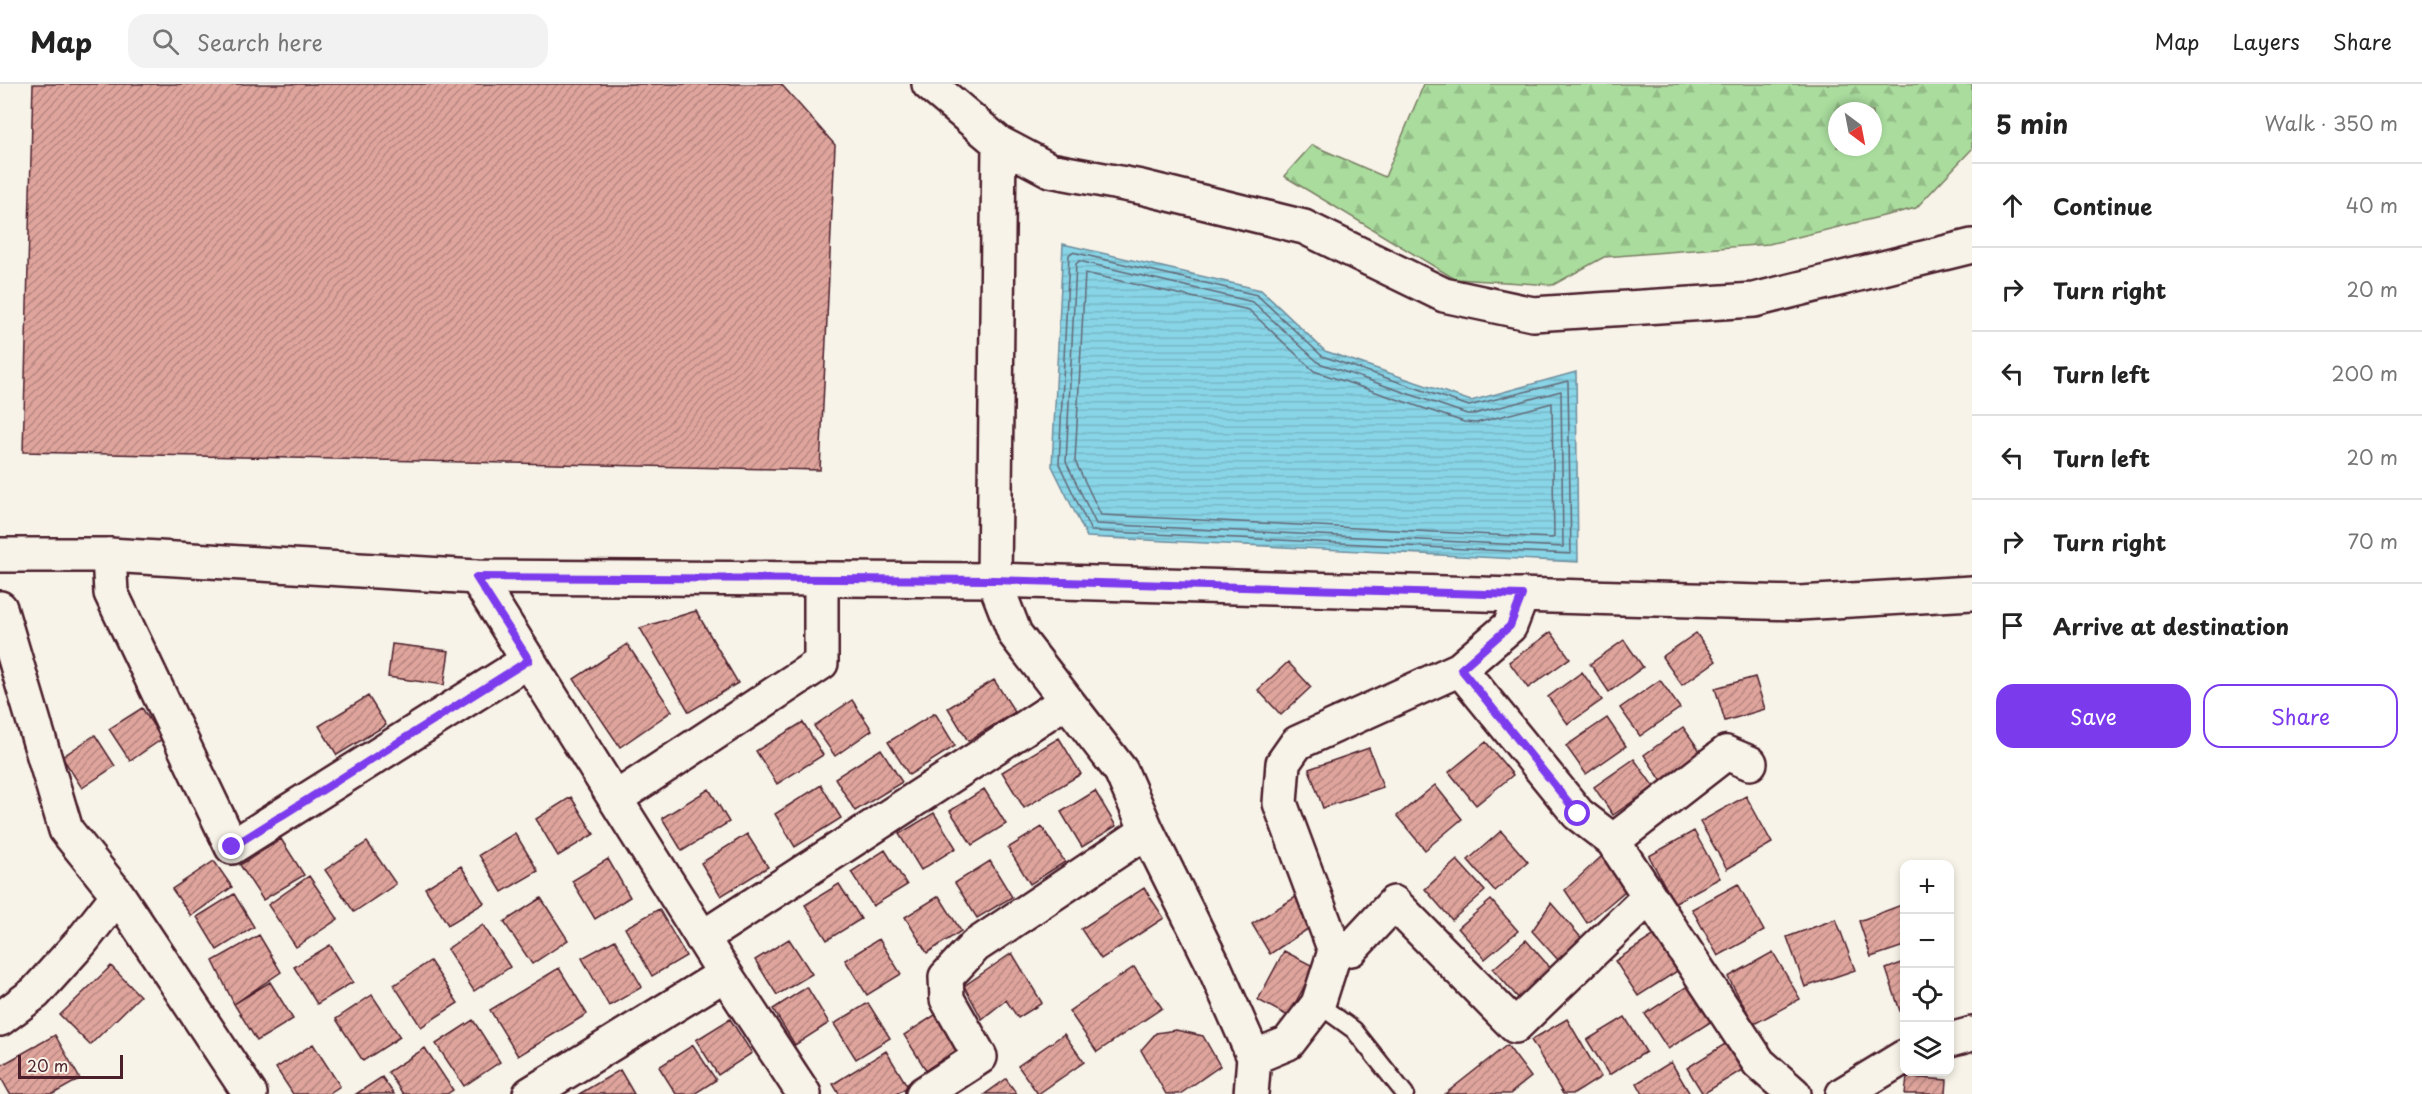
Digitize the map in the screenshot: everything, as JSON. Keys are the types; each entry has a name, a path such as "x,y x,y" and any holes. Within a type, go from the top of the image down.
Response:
{"street":[{"path":"929,84 999,143 1050,170 1141,187 1304,227 1444,296 1533,314 1754,300 1972,246"},
{"path":"999,143 994,580 1015,634 1122,771 1147,831 1213,964 1254,1057 1251,1094"},
{"path":"0,555 109,555 476,577 994,580 1800,603 1972,593"},
{"path":"109,555 111,593 232,847 529,660"},
{"path":"476,577 724,974 804,1094"},
{"path":"615,799 821,663 821,579"},
{"path":"1254,1057 1288,1043 1318,1004 1335,951 1280,803 1283,763 1297,743 1461,669 1510,626 1522,595"},
{"path":"0,608 66,830 118,895 250,1094"},
{"path":"1461,669 1578,814 1613,841 1759,1063 1794,1094"},
{"path":"702,938 1066,701"},
{"path":"1613,841 1726,753 1750,763"},
{"path":"923,1094 980,1057 947,999 946,977 975,946 1147,831"},
{"path":"0,1019 35,993 81,942 118,895"},
{"path":"1335,951 1351,949 1394,903 1515,1026 1649,897"},
{"path":"530,1094 724,974"},
{"path":"1954,1039 1972,1034"},
{"path":"1843,1094 1900,1060"}],"lane":[{"path":"1318,1004 1354,1030 1405,1094"}],"green space":[{"path":"1424,84 1972,84 1972,149 1916,208 1769,244 1604,257 1553,285 1455,279 1284,176 1312,145 1385,177"}],"water":[{"path":"1063,244 1261,290 1325,351 1471,401 1576,372 1578,562 1087,537 1052,466"}],"building":[{"path":"33,84 781,84 835,145 820,470 23,452"},
{"path":"696,611 738,683 689,712 640,628"},
{"path":"1551,632 1570,658 1528,688 1509,662"},
{"path":"1696,633 1716,661 1682,685 1662,657"},
{"path":"1624,640 1643,667 1609,692 1590,664"},
{"path":"392,644 449,651 444,685 388,677"},
{"path":"627,644 672,711 620,747 574,679"},
{"path":"1288,662 1311,687 1281,715 1258,690"},
{"path":"1582,672 1602,700 1568,724 1548,697"},
{"path":"1755,677 1765,709 1725,721 1715,688"},
{"path":"994,680 1015,712 968,741 948,708"},
{"path":"1660,680 1680,708 1640,736 1620,708"},
{"path":"368,696 386,725 337,755 319,726"},
{"path":"852,700 872,730 835,756 814,726"},
{"path":"142,708 162,739 130,761 109,729"},
{"path":"935,713 955,746 909,775 888,742"},
{"path":"1607,718 1626,746 1586,774 1566,746"},
{"path":"803,722 823,755 777,784 756,751"},
{"path":"1683,727 1703,755 1663,783 1644,755"},
{"path":"95,735 115,766 82,788 62,757"},
{"path":"1059,738 1081,774 1024,808 1002,772"},
{"path":"1486,742 1513,775 1476,805 1449,772"},
{"path":"1369,748 1383,787 1323,808 1309,769"},
{"path":"881,749 902,782 855,811 835,778"},
{"path":"1634,759 1654,787 1613,815 1594,787"},
{"path":"821,785 841,818 795,847 775,814"},
{"path":"1435,785 1462,819 1425,850 1397,816"},
{"path":"709,789 729,822 682,851 662,818"},
{"path":"984,789 1006,824 972,845 950,811"},
{"path":"1095,791 1116,826 1082,847 1061,812"},
{"path":"1746,796 1772,843 1727,869 1700,822"},
{"path":"571,797 594,834 558,856 536,819"},
{"path":"934,813 956,848 921,870 899,834"},
{"path":"1042,827 1065,862 1030,884 1008,848"},
{"path":"1501,831 1528,862 1495,891 1468,860"},
{"path":"1694,831 1720,878 1674,903 1649,856"},
{"path":"515,833 538,871 502,892 479,855"},
{"path":"747,834 768,867 721,896 701,863"},
{"path":"281,839 304,875 263,900 240,865"},
{"path":"367,842 396,884 354,912 325,870"},
{"path":"885,850 907,885 873,906 851,872"},
{"path":"1602,856 1630,887 1587,923 1565,890"},
{"path":"608,859 630,897 595,919 572,881"},
{"path":"1457,860 1485,891 1452,920 1425,889"},
{"path":"214,861 232,887 191,916 172,889"},
{"path":"990,861 1012,897 977,918 955,883"},
{"path":"461,866 484,903 448,925 425,888"},
{"path":"309,876 338,919 296,947 268,905"},
{"path":"839,884 861,919 827,940 805,905"},
{"path":"1738,884 1764,931 1718,956 1692,909"},
{"path":"1144,888 1164,918 1101,959 1081,929"},
{"path":"234,894 254,927 217,950 197,917"},
{"path":"1299,895 1317,923 1270,954 1252,924"},
{"path":"939,896 961,931 927,953 905,917"},
{"path":"541,898 568,940 532,964 504,922"},
{"path":"1491,900 1518,931 1485,959 1458,928"},
{"path":"1551,903 1584,941 1559,961 1532,931"},
{"path":"1900,906 1900,947 1871,957 1859,921"},
{"path":"659,909 686,956 652,976 625,928"},
{"path":"1836,919 1855,970 1805,987 1787,937"},
{"path":"483,925 510,967 474,991 447,949"},
{"path":"1659,932 1682,968 1638,996 1615,961"},
{"path":"259,935 281,972 234,1004 213,961"},
{"path":"789,939 812,974 777,995 755,960"},
{"path":"879,939 901,974 867,995 845,960"},
{"path":"615,940 642,987 609,1006 582,958"},
{"path":"1526,940 1553,971 1520,1000 1493,969"},
{"path":"330,945 353,982 317,1004 294,967"},
{"path":"1284,951 1315,967 1288,1016 1258,1000"},
{"path":"1773,952 1800,999 1754,1024 1728,977"},
{"path":"1012,953 1042,1003 1018,1018 1006,1000 982,1019 964,986"},
{"path":"430,961 458,1003 421,1027 394,985"},
{"path":"1900,964 1900,1011 1886,969"},
{"path":"111,966 140,996 90,1045 60,1015"},
{"path":"1134,967 1162,1008 1097,1052 1069,1011"},
{"path":"559,968 587,1014 518,1056 490,1010"},
{"path":"270,982 293,1019 257,1041 234,1004"},
{"path":"1689,985 1712,1021 1668,1049 1645,1014"},
{"path":"807,987 829,1023 795,1045 773,1009"},
{"path":"372,995 400,1037 363,1061 336,1019"},
{"path":"868,1003 890,1038 856,1059 834,1024"},
{"path":"938,1013 960,1048 926,1070 904,1035"},
{"path":"1625,1017 1646,1052 1609,1075 1587,1040"},
{"path":"730,1019 752,1053 718,1075 696,1040"},
{"path":"1567,1019 1601,1077 1574,1094 1563,1094 1531,1040"},
{"path":"473,1020 500,1062 464,1086 436,1044"},
{"path":"1176,1030 1203,1036 1220,1066 1180,1094 1166,1094 1141,1050 1156,1033"},
{"path":"1064,1034 1084,1062 1038,1094 1018,1066"},
{"path":"55,1035 80,1079 53,1094 10,1094 0,1076 0,1066"},
{"path":"1733,1039 1750,1065 1703,1094 1687,1068"},
{"path":"313,1044 340,1086 328,1094 293,1094 276,1068"},
{"path":"693,1045 716,1080 694,1094 676,1094 659,1067"},
{"path":"1507,1045 1531,1077 1510,1094 1445,1094"},
{"path":"425,1048 453,1090 447,1094 403,1094 388,1072"},
{"path":"886,1051 908,1087 896,1094 839,1094 833,1084"},
{"path":"1671,1062 1690,1094 1643,1094 1637,1083"},
{"path":"620,1070 634,1094 579,1094"},
{"path":"382,1077 394,1094 356,1094"},
{"path":"1907,1077 1947,1080 1946,1094 1905,1094"},
{"path":"1006,1079 1017,1094 985,1094"}],"route":[{"path":"232,847 529,660 476,577 994,580 1522,595 1510,626 1461,669 1578,814"}]}
